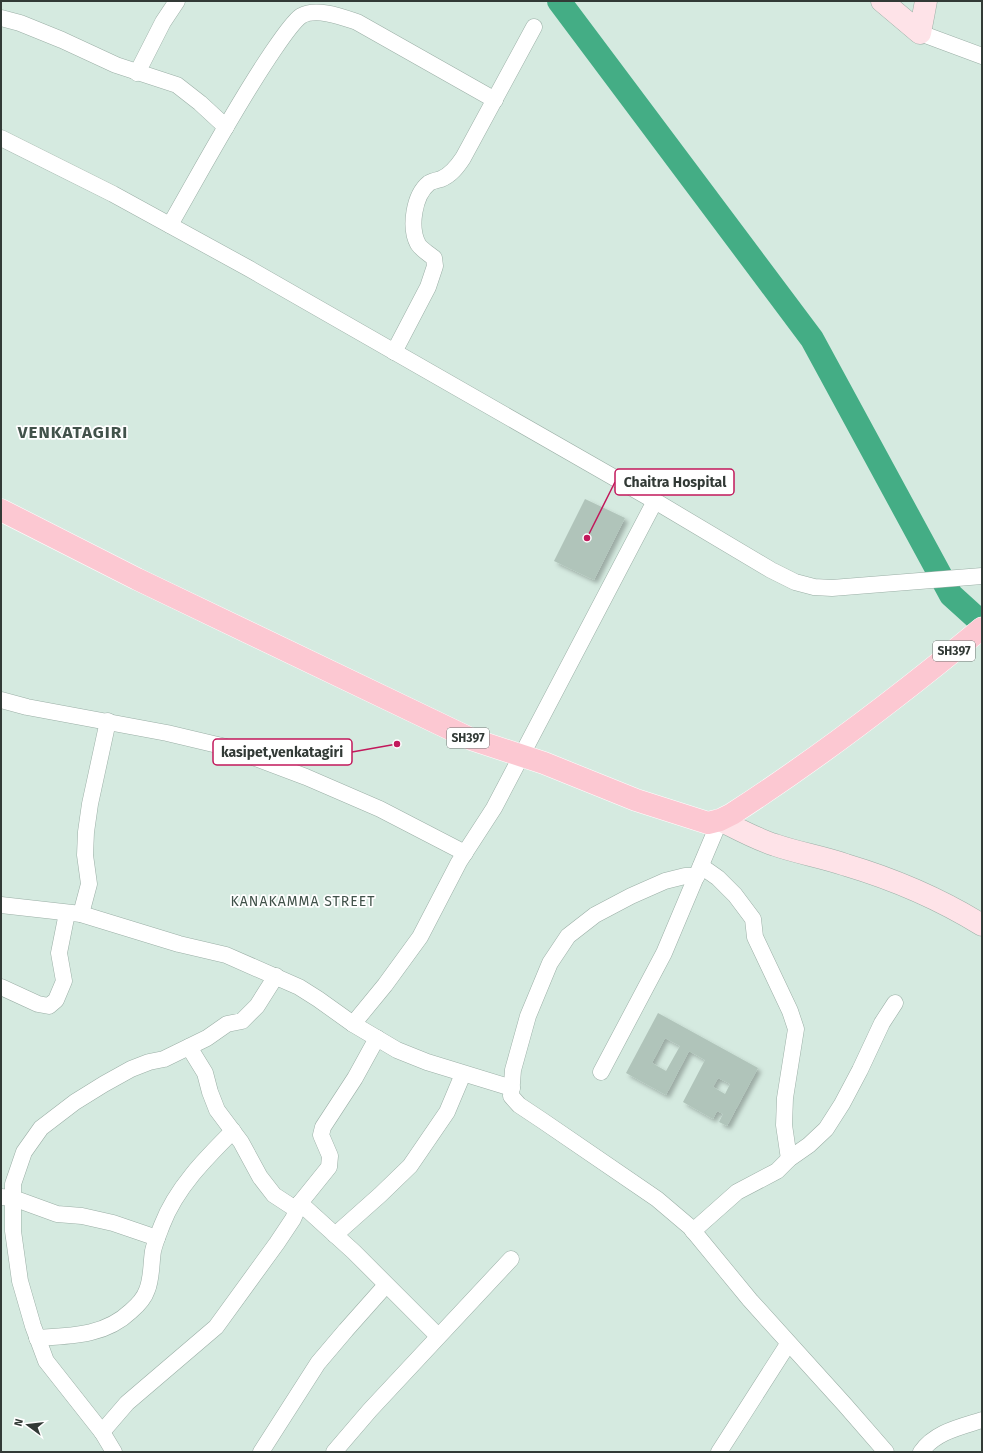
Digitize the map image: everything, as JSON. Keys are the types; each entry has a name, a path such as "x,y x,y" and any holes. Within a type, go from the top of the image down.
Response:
{"main road":[{"path":"882,1 920,33 926,1"},
{"name":"SH397","path":"1,510 138,579 471,739 544,763 636,800 708,823 720,820 776,786 805,766 854,730 982,628"},
{"path":"720,820 743,832 775,845 846,865 888,879 929,896 982,925"}],"street":[{"path":"137,73 163,22 177,1"},
{"path":"170,225 226,126 286,33 301,16 316,12 336,15 357,22 495,100"},
{"path":"1,18 20,23 55,37 116,65 177,86 200,103 226,126"},
{"path":"394,352 428,287 435,266 434,258 418,246 413,233 414,214 420,195 429,183 454,171 464,158 534,27"},
{"path":"920,33 982,56"},
{"path":"1,138 113,194 170,225 789,579 814,587 832,588 982,576"},
{"path":"353,1024 390,978 420,936 465,853 494,808 655,501"},
{"path":"1,700 27,707 167,733 226,747 306,777 380,809 465,853"},
{"path":"1,987 38,1004 49,1006 56,1000 64,981 59,953 74,913 89,884 85,855 86,832 90,804 108,721"},
{"path":"601,1072 664,953 720,820"},
{"path":"789,1159 784,1125 786,1098 796,1029 790,1011 755,937 753,919 735,895 718,878 699,871 665,881 631,896 595,915 568,936 550,963 528,1016 513,1070 511,1096 519,1105 543,1120 657,1200 693,1231 788,1344 845,1405 886,1452"},
{"path":"1,905 74,913 179,944 226,955 299,987 353,1024 397,1050 427,1062 512,1088"},
{"path":"114,1452 102,1432 46,1361 37,1338 20,1281 7,1198 24,1152 41,1128 75,1102 131,1069 149,1062 164,1059 207,1038 227,1024 242,1021 257,1006 276,976"},
{"path":"693,1231 737,1192 777,1171 789,1159 809,1145 826,1129 842,1104 882,1023 895,1002"},
{"path":"102,1432 127,1403 216,1327 277,1243 293,1219 298,1207 329,1167 330,1156 321,1135 323,1127 355,1078 377,1038"},
{"path":"189,1047 205,1073 217,1110 234,1131 260,1177 274,1195 298,1207 335,1235 438,1336"},
{"path":"335,1235 410,1166 447,1112 468,1075"},
{"path":"37,1338 68,1336 98,1331 122,1320 140,1303 147,1289 153,1249 162,1224 177,1195 216,1148 234,1131"},
{"path":"7,1198 57,1214 82,1216 112,1223 157,1238"},
{"path":"334,1452 370,1410 511,1259"},
{"path":"261,1452 318,1363 386,1285"},
{"path":"719,1452 788,1344"},
{"path":"921,1452 924,1447 944,1432 982,1420"}],"building":[{"path":"585,499 625,518 594,580 554,561"},
{"path":"658,1013 758,1068 727,1126 719,1122 723,1114 717,1111 713,1119 683,1102 705,1060 689,1051 666,1095 626,1073","holes":["665,1038 680,1046 666,1071 652,1063","718,1078 730,1084 725,1094 713,1087"]}],"waterway":[{"path":"559,1 812,339 951,595 982,623"}],"place":[{"name":"Chaitra Hospital","path":"587,538"},
{"name":"kasipet,venkatagiri","path":"397,744"}],"district":[{"name":"VENKATAGIRI","path":"73,432"},
{"name":"KANAKAMMA STREET","path":"303,901"}]}
